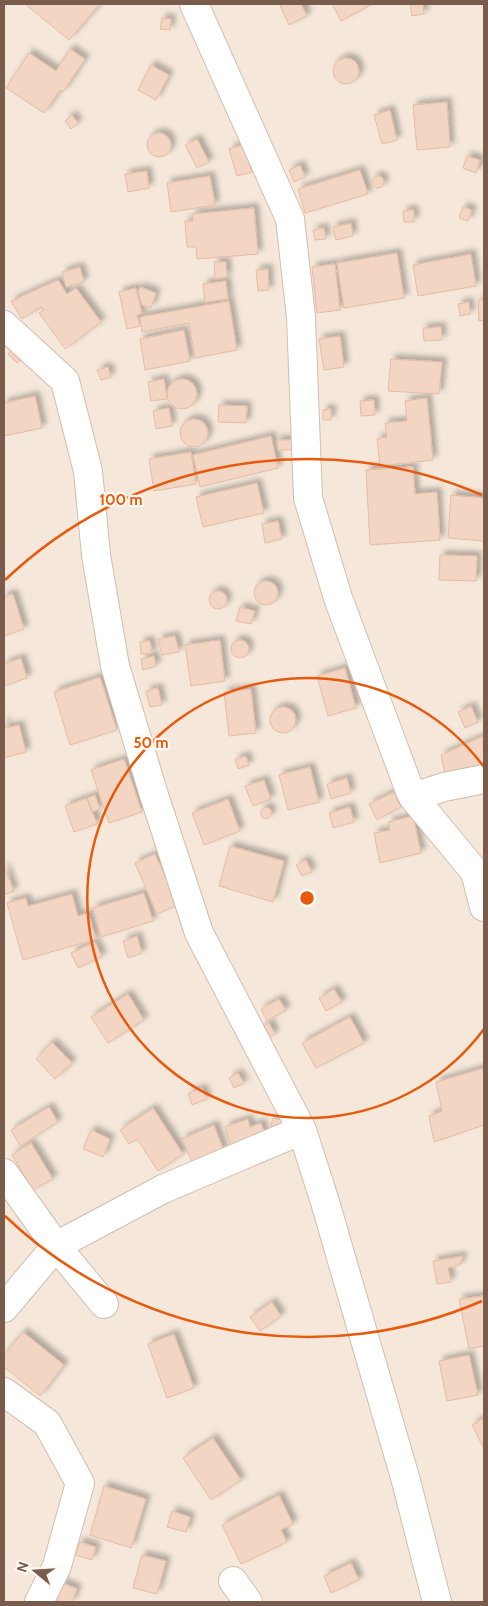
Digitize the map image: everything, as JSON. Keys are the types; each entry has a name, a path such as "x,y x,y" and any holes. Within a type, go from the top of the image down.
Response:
{"street":[{"path":"194,4 290,219 300,316 308,498 338,598 413,797 475,872 484,907"},
{"path":"4,325 65,381 88,471 96,556 115,666 153,792 199,933 302,1130 325,1202 406,1481 437,1602"},
{"path":"413,797 444,787 484,779"},
{"path":"4,1308 56,1246 163,1189 302,1130"},
{"path":"4,1173 56,1246 104,1304"},
{"path":"4,1392 47,1423 80,1483 57,1566 39,1602"}],"shaded area":[{"path":"4,4 484,4 484,1602 4,1602"}],"building":[{"path":"25,4 100,4 69,40"},
{"path":"301,4 307,16 289,25 280,5"},
{"path":"332,4 369,4 370,5 341,21"},
{"path":"410,4 423,4 424,14 412,16"},
{"path":"162,18 171,19 170,30 160,29"},
{"path":"70,49 85,59 63,92 60,90 44,113 6,88 29,53 56,71"},
{"path":"346,58 355,62 359,71 355,80 346,84 337,80 333,71 337,62"},
{"path":"151,65 169,75 156,100 138,90"},
{"path":"447,102 450,147 417,150 413,105"},
{"path":"390,110 397,140 382,144 374,115"},
{"path":"72,115 78,123 71,129 65,121"},
{"path":"154,133 164,133 171,140 171,150 164,157 154,157 147,150 147,140"},
{"path":"197,139 209,162 197,168 185,145"},
{"path":"243,145 252,172 237,176 229,149"},
{"path":"467,156 480,160 476,173 463,168"},
{"path":"300,165 305,177 294,182 289,170"},
{"path":"360,170 368,194 305,213 298,189"},
{"path":"147,171 149,188 128,192 125,174"},
{"path":"210,176 215,205 171,212 167,183"},
{"path":"376,176 380,176 384,182 380,188 376,188 372,184 372,180"},
{"path":"463,207 472,210 468,221 459,218"},
{"path":"254,208 258,254 197,259 196,247 187,247 185,221 193,221 192,214"},
{"path":"414,210 414,222 404,222 403,211"},
{"path":"351,223 353,236 336,240 333,227"},
{"path":"324,228 326,239 315,240 313,230"},
{"path":"397,253 404,298 344,308 337,263"},
{"path":"471,254 476,286 418,296 413,265"},
{"path":"214,262 226,262 227,277 215,279"},
{"path":"335,264 340,310 317,313 312,267"},
{"path":"80,267 84,282 66,287 62,272"},
{"path":"268,269 269,290 258,291 256,270"},
{"path":"58,280 67,294 76,288 101,322 65,349 39,313 44,310 41,307 22,319 11,301"},
{"path":"226,281 228,299 205,302 203,284"},
{"path":"140,287 156,293 151,308 142,305 138,292"},
{"path":"136,288 142,314 137,315 140,326 127,329 119,292"},
{"path":"484,299 484,320 479,321 478,300"},
{"path":"229,301 237,350 195,358 189,323 142,332 140,317"},
{"path":"469,302 470,314 460,316 458,304"},
{"path":"441,327 442,340 424,341 423,328"},
{"path":"184,330 190,361 145,370 140,339"},
{"path":"340,336 344,367 324,370 319,339"},
{"path":"17,346 26,355 17,363 8,354"},
{"path":"391,359 442,362 439,394 388,391"},
{"path":"108,367 111,377 101,380 97,370"},
{"path":"164,379 167,399 151,401 148,382"},
{"path":"182,379 192,384 197,394 192,404 182,409 172,404 167,394 172,384"},
{"path":"35,396 42,428 4,436 4,403"},
{"path":"427,398 433,460 380,466 377,439 387,437 385,423 407,421 405,401"},
{"path":"374,400 375,415 361,416 360,401"},
{"path":"219,405 247,406 246,423 218,422"},
{"path":"169,408 172,426 156,429 153,411"},
{"path":"331,409 331,420 323,420 323,410"},
{"path":"194,419 204,423 208,433 204,443 194,447 184,443 180,433 184,423"},
{"path":"271,436 278,468 200,487 193,455"},
{"path":"277,440 292,440 292,450 278,450"},
{"path":"191,452 196,484 154,491 149,459"},
{"path":"413,467 415,494 437,492 440,540 370,545 366,470"},
{"path":"257,483 264,513 203,527 196,497"},
{"path":"451,495 484,498 484,541 448,538"},
{"path":"278,521 282,539 265,543 262,524"},
{"path":"440,555 477,556 476,581 439,580"},
{"path":"266,581 275,584 278,593 275,602 266,605 257,602 254,593 257,584"},
{"path":"214,591 222,591 227,596 225,607 214,609 209,604 209,596"},
{"path":"13,594 24,629 4,636 4,596"},
{"path":"240,607 255,611 251,624 236,621"},
{"path":"175,636 179,652 162,655 158,639"},
{"path":"220,640 225,681 191,686 185,645"},
{"path":"240,640 248,645 249,649 244,657 240,658 232,653 231,649 236,641"},
{"path":"150,641 152,653 141,654 140,642"},
{"path":"154,656 156,666 143,670 141,659"},
{"path":"21,658 27,678 4,686 4,664"},
{"path":"345,668 356,708 328,716 317,676"},
{"path":"100,677 117,730 70,745 54,692"},
{"path":"158,688 162,705 150,707 146,691"},
{"path":"251,689 256,733 229,736 224,692"},
{"path":"471,706 478,722 465,728 458,712"},
{"path":"283,707 292,711 296,720 292,729 283,733 274,729 270,720 274,711"},
{"path":"4,719 6,728 19,725 26,752 4,758"},
{"path":"483,736 484,776 448,788 441,755"},
{"path":"246,756 249,765 238,769 235,759"},
{"path":"124,759 142,812 109,823 91,770"},
{"path":"310,767 319,802 288,810 279,775"},
{"path":"347,778 351,793 331,799 327,784"},
{"path":"264,780 271,799 253,806 245,786"},
{"path":"394,792 401,807 377,820 369,804"},
{"path":"95,795 100,809 92,812 87,798"},
{"path":"87,798 97,824 74,832 65,806"},
{"path":"228,799 240,831 204,845 192,813"},
{"path":"266,807 272,813 266,819 260,813"},
{"path":"350,807 354,822 333,828 329,813"},
{"path":"413,816 421,853 380,863 374,833 390,830 388,822"},
{"path":"230,846 284,861 273,902 219,886"},
{"path":"155,854 178,905 157,914 135,863"},
{"path":"306,860 312,872 302,876 296,865"},
{"path":"4,866 14,891 4,895"},
{"path":"144,893 153,921 101,937 93,908"},
{"path":"72,894 78,916 88,913 96,939 23,960 7,903 26,898 28,906"},
{"path":"137,936 142,953 128,958 123,941"},
{"path":"95,942 102,957 78,968 71,953"},
{"path":"334,989 342,1002 326,1011 319,998"},
{"path":"128,994 144,1020 108,1043 91,1017"},
{"path":"279,999 286,1010 267,1021 261,1009"},
{"path":"350,1017 364,1043 316,1068 302,1043"},
{"path":"269,1023 275,1034 267,1039 261,1028"},
{"path":"52,1042 72,1063 55,1079 36,1059"},
{"path":"484,1068 484,1125 434,1142 429,1116 442,1111 436,1082"},
{"path":"238,1073 244,1083 234,1088 229,1078"},
{"path":"202,1088 207,1099 192,1105 188,1094"},
{"path":"49,1107 58,1122 20,1146 11,1130"},
{"path":"153,1108 183,1154 158,1171 137,1139 129,1144 120,1130"},
{"path":"273,1118 282,1120 279,1131 270,1129"},
{"path":"248,1119 250,1127 261,1123 265,1136 231,1147 225,1127"},
{"path":"214,1125 224,1151 193,1164 182,1139"},
{"path":"91,1130 110,1139 103,1157 83,1149"},
{"path":"31,1143 53,1179 33,1190 12,1155"},
{"path":"463,1256 460,1265 448,1268 451,1282 437,1284 433,1261"},
{"path":"484,1296 484,1346 469,1349 459,1299"},
{"path":"272,1302 281,1316 260,1331 250,1317"},
{"path":"23,1332 64,1365 40,1396 4,1367 4,1355"},
{"path":"174,1334 194,1388 167,1398 148,1344"},
{"path":"469,1355 478,1395 447,1401 439,1361"},
{"path":"484,1418 484,1449 472,1425"},
{"path":"213,1438 241,1480 211,1500 183,1458"},
{"path":"104,1486 146,1499 131,1548 90,1535"},
{"path":"279,1495 293,1524 281,1530 287,1542 241,1564 222,1525"},
{"path":"172,1511 190,1517 186,1532 167,1527"},
{"path":"80,1542 96,1547 92,1560 75,1555"},
{"path":"142,1555 166,1561 157,1594 133,1588"},
{"path":"351,1563 359,1580 331,1593 324,1576"},
{"path":"61,1582 77,1589 72,1602 54,1600"}]}
